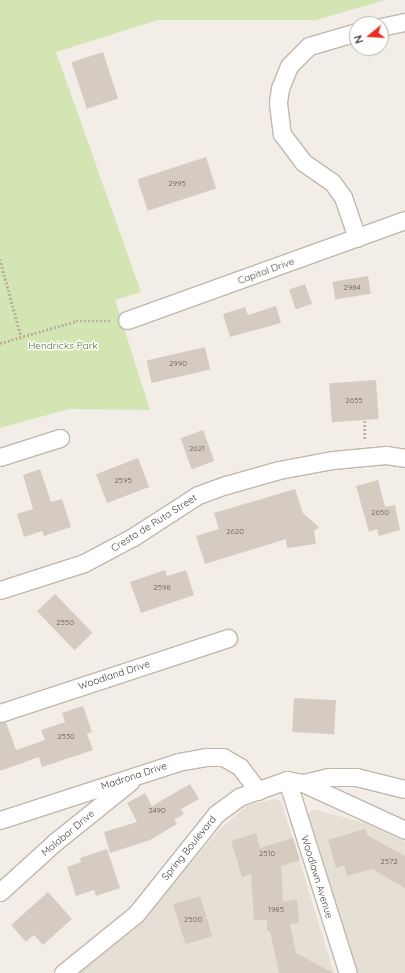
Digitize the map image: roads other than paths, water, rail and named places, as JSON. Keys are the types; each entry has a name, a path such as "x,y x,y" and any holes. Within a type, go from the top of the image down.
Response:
{"street":[{"path":"389,25 405,22"},
{"path":"349,34 309,46 289,66 280,88 278,103 282,134 303,162 332,182 343,197 357,238"},
{"name":"Capital Drive","path":"127,320 405,220"},
{"path":"0,457 60,438"},
{"name":"Cresta de Ruta Street","path":"0,590 84,563 134,537 198,495 226,484 279,470 333,460 386,455 405,458"},
{"name":"Woodland Drive","path":"0,713 228,638"},
{"name":"Madrona Drive","path":"0,820 178,762 206,757 223,757 240,767 258,791"},
{"name":"Malabar Drive","path":"0,892 55,842 138,775"},
{"path":"295,782 328,777 356,777 405,789"},
{"path":"295,782 405,830"},
{"name":"Spring Boulevard","path":"63,973 136,914 216,814 239,797 295,782"},
{"name":"Woodlawn Avenue","path":"295,782 348,973"}],"park label":[{"name":"Hendricks Park","path":"63,346"}]}
